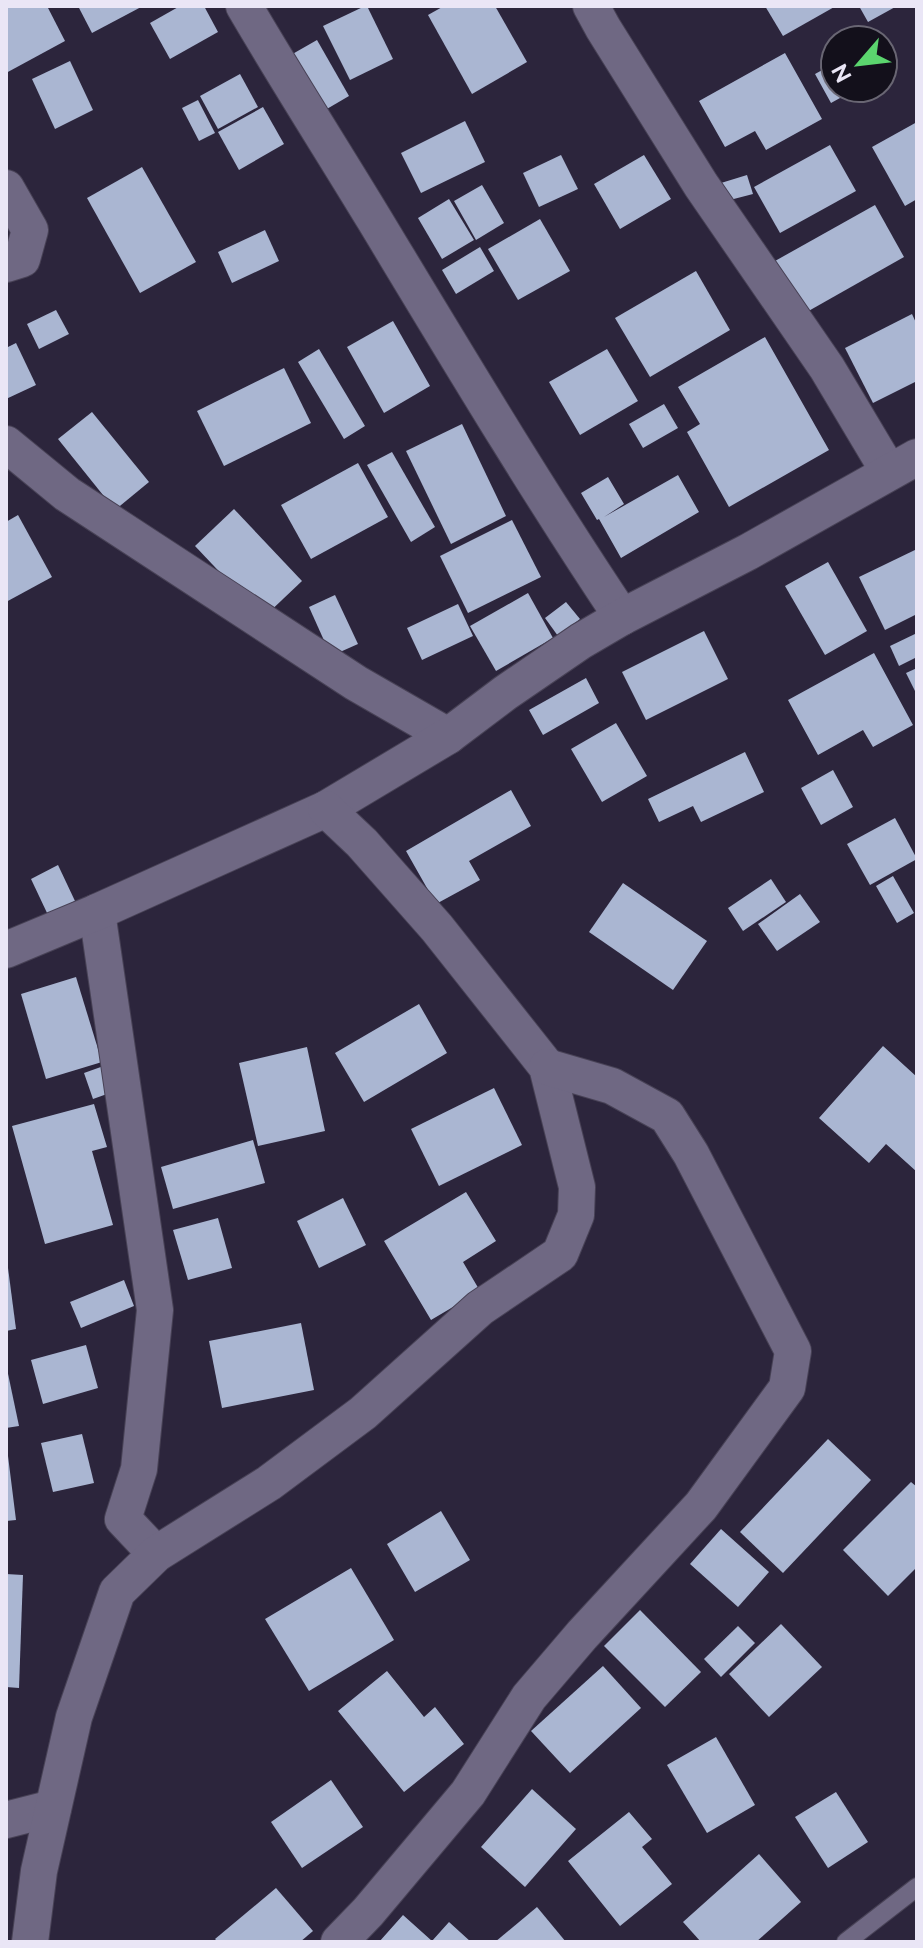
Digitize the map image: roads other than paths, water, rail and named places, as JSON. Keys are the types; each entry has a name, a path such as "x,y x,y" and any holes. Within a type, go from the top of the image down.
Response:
{"street":[{"path":"244,6 486,405 622,617"},
{"path":"6,950 326,809 448,736 581,641 748,552 903,464 827,368 701,185 591,6"},
{"path":"6,188 30,230 22,259 6,264"},
{"path":"6,444 67,494 356,683 448,736"},
{"path":"30,1942 39,1871 74,1717 117,1592 156,1554 269,1483 328,1440 363,1413 480,1308 560,1254 576,1215 577,1187 547,1067 437,928 362,843 326,809"},
{"path":"97,912 155,1310 139,1469 123,1519 156,1554"},
{"path":"339,1942 468,1793 529,1697 701,1506 787,1388 793,1351 691,1154 667,1116 612,1086 547,1067"},
{"path":"6,1820 53,1808"}],"lane":[{"path":"846,1942 917,1887"}]}
